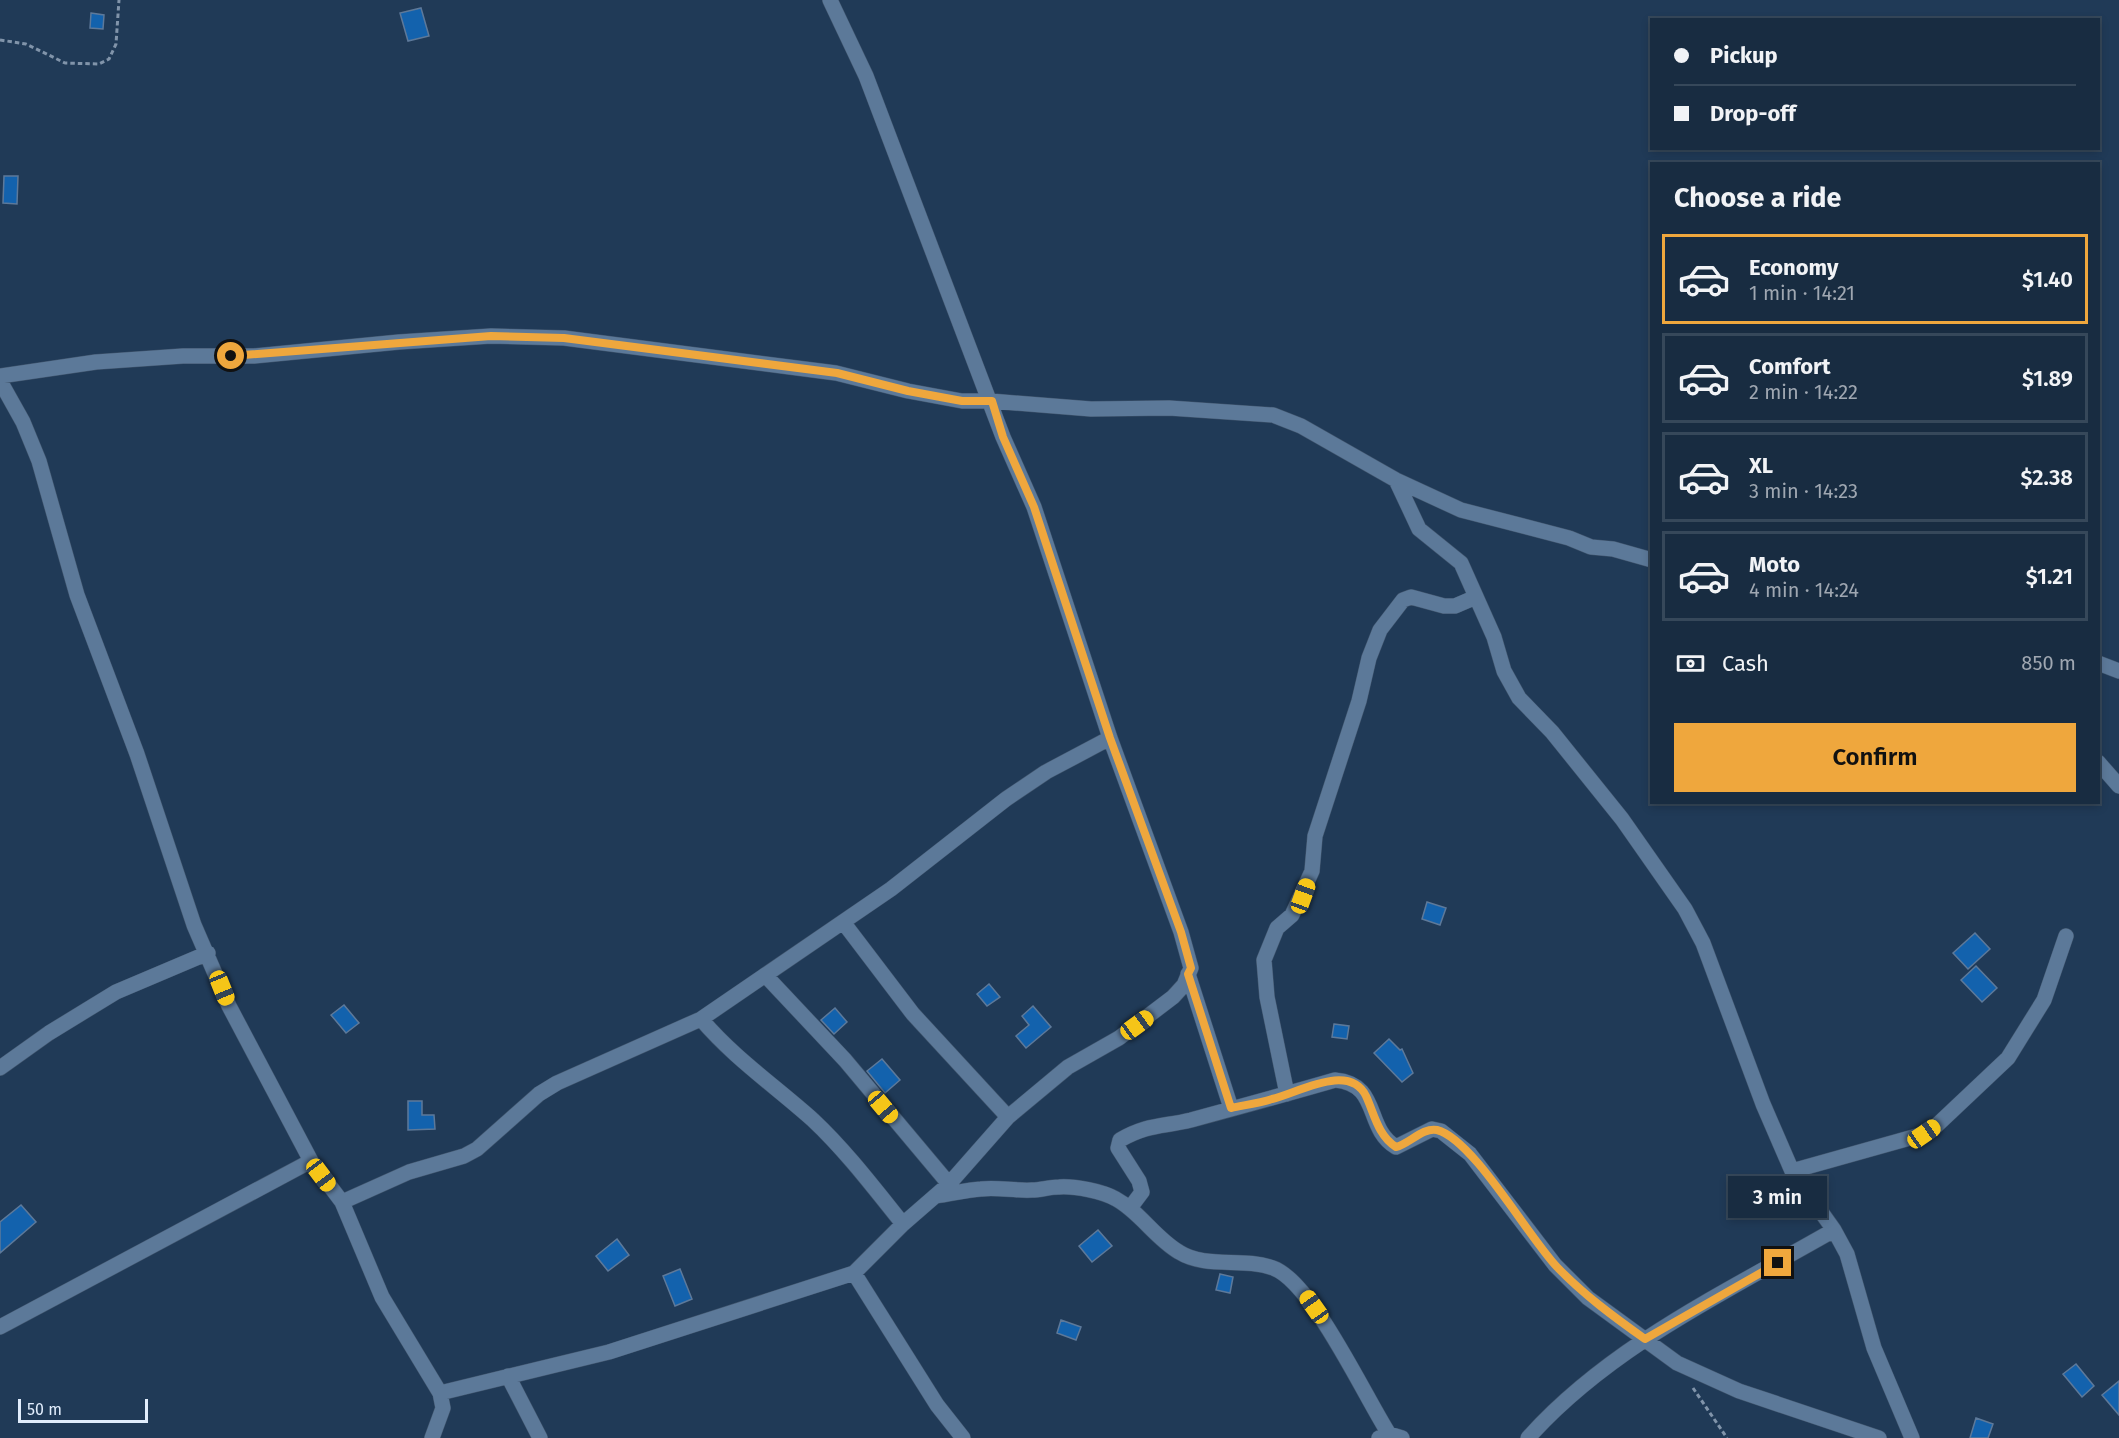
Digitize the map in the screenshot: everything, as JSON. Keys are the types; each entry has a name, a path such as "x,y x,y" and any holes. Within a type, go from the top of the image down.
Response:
{"street":[{"path":"440,1393 609,1352 854,1273 903,1224 949,1184 1008,1117 1068,1067 1119,1038 1156,1011 1184,985 1191,968 1181,932 1110,738 1034,507 1003,437 992,401 866,76 830,0"},
{"path":"0,376 96,362 183,356 254,356 491,336 564,338 837,373 908,391 962,401 992,401 1091,409 1170,408 1273,415 1301,426 1396,480 1461,510 1569,538 1591,547 1612,549 1650,559"},
{"path":"0,381 23,423 39,461 77,595 137,754 194,925 229,1006 311,1161 342,1202 382,1297 440,1393 443,1408 432,1438"},
{"path":"1396,480 1419,530 1461,563 1494,637 1504,671 1519,698 1552,732 1622,819 1685,909 1703,943 1763,1104 1792,1171 1834,1230 1847,1254 1874,1347 1912,1438"},
{"path":"1287,1094 1267,997 1264,960 1277,928 1292,915 1303,896 1312,871 1315,836 1359,701 1369,658 1380,630 1403,600 1411,597 1444,606 1455,606 1476,597"},
{"path":"2100,664 2119,670"},
{"path":"342,1202 409,1172 464,1156 477,1149 539,1094 557,1083 701,1019 891,889 1022,788 1046,772 1110,738"},
{"path":"2100,764 2119,786"},
{"path":"843,922 913,1014 1008,1117"},
{"path":"1792,1171 1924,1134 1936,1126 2008,1058 2044,999 2066,936"},
{"path":"0,1068 49,1033 116,992 208,953"},
{"path":"1188,974 1231,1108"},
{"path":"765,975 830,1043 949,1184"},
{"path":"701,1019 741,1061 813,1120 840,1148 903,1224"},
{"path":"1130,1208 1139,1198 1142,1186 1118,1148 1120,1140 1154,1125 1189,1120 1335,1080 1351,1081 1364,1092 1378,1127 1396,1147 1432,1129 1441,1131 1470,1155 1555,1265 1588,1298 1677,1364 1739,1391 1879,1438"},
{"path":"0,1327 311,1161"},
{"path":"936,1196 980,1189 1035,1190 1062,1187 1114,1197 1130,1208 1155,1235 1188,1257 1272,1267 1286,1274 1301,1289 1326,1325 1390,1437"},
{"path":"1528,1438 1557,1405 1645,1339 1834,1230"},
{"path":"854,1273 937,1405 963,1438"},
{"path":"508,1376 540,1438"}],"path":[{"path":"0,40 26,44 65,63 99,64 109,59 116,44 118,0"},
{"path":"1692,1387 1727,1438"}],"building":[{"path":"421,8 429,36 408,41 400,13"},
{"path":"91,13 104,15 103,29 90,28"},
{"path":"4,176 18,176 17,204 3,203"},
{"path":"1427,902 1446,908 1440,925 1422,919"},
{"path":"1975,933 1990,949 1968,969 1953,953"},
{"path":"1976,966 1997,988 1982,1002 1961,980"},
{"path":"989,984 1000,997 987,1006 977,994"},
{"path":"344,1005 359,1023 346,1033 331,1015"},
{"path":"1033,1006 1051,1027 1026,1048 1016,1036 1029,1025 1022,1016"},
{"path":"835,1008 847,1022 834,1034 821,1020"},
{"path":"1334,1024 1349,1026 1347,1039 1332,1037"},
{"path":"1389,1039 1400,1050 1402,1049 1413,1073 1402,1082 1374,1053"},
{"path":"882,1059 900,1080 885,1093 867,1071"},
{"path":"408,1101 422,1101 422,1115 434,1115 435,1129 408,1130"},
{"path":"21,1205 36,1222 0,1253 0,1222"},
{"path":"1098,1230 1112,1246 1092,1262 1079,1246"},
{"path":"617,1239 629,1255 608,1271 596,1256"},
{"path":"680,1269 692,1299 675,1306 663,1276"},
{"path":"1220,1274 1233,1277 1230,1293 1216,1290"},
{"path":"1061,1320 1081,1327 1076,1340 1057,1333"},
{"path":"2076,1364 2094,1386 2082,1397 2063,1374"},
{"path":"2119,1381 2119,1415 2102,1395"},
{"path":"1976,1418 1993,1424 1988,1438 1970,1438"}],"route":[{"path":"231,356 491,336 564,338 729,361 837,373 908,391 962,401 992,401 1003,437 1034,507 1110,738 1181,932 1191,968 1188,974 1203,1014 1231,1108 1273,1099 1335,1080 1351,1081 1364,1092 1378,1127 1396,1147 1432,1129 1441,1131 1470,1155 1489,1177 1555,1265 1588,1298 1645,1339 1778,1263"}]}
